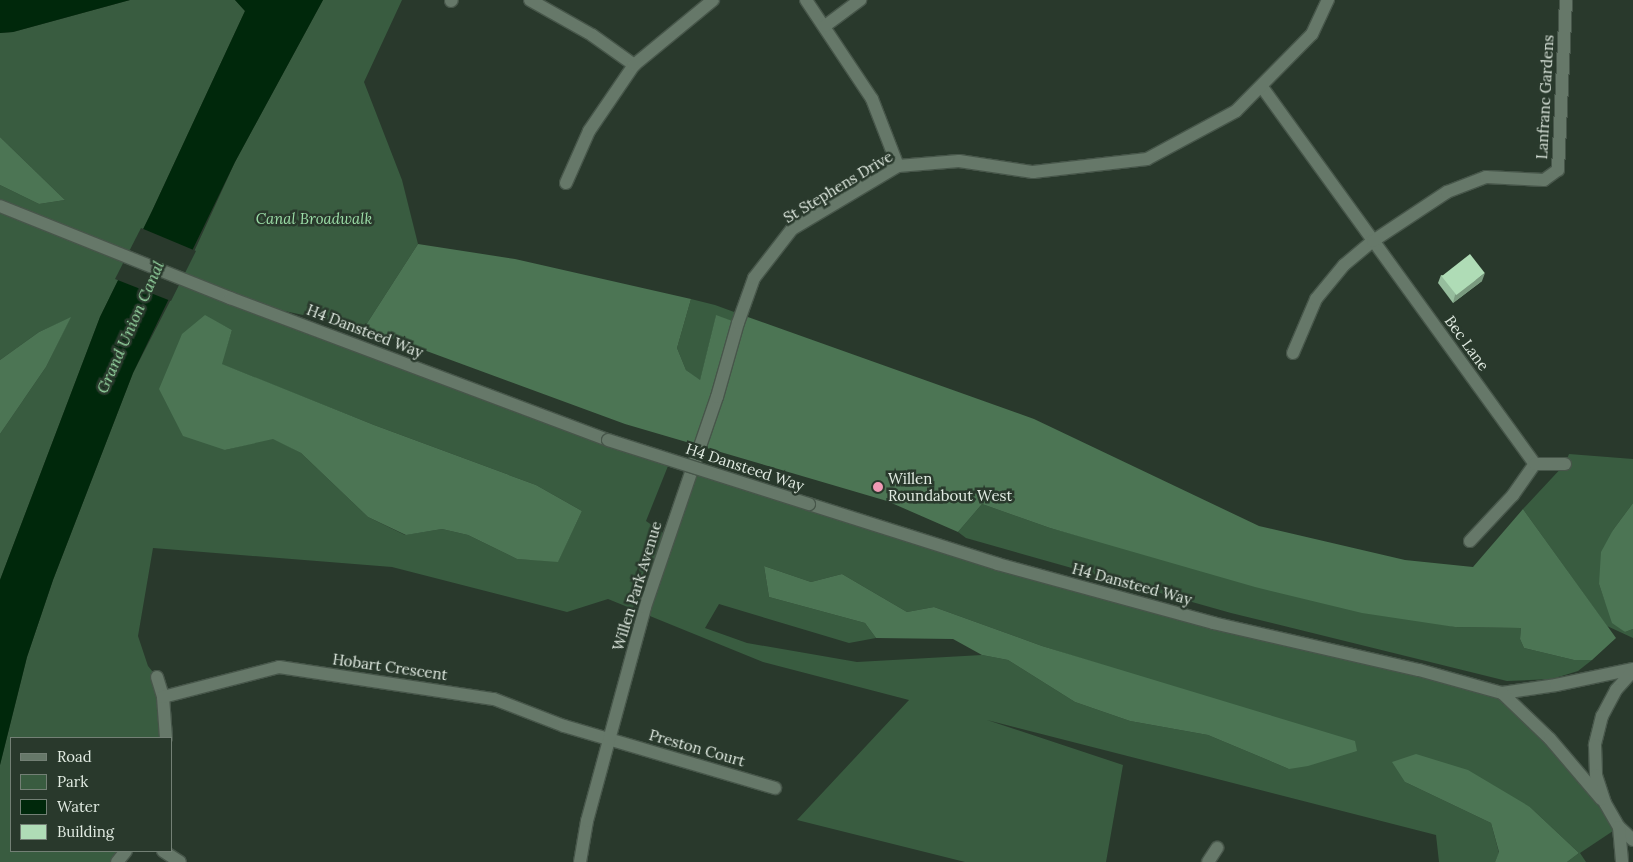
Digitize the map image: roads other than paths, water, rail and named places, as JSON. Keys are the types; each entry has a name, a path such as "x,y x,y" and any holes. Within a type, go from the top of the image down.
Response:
{"street":[{"path":"530,0 592,35 634,66"},
{"path":"566,183 589,131 634,66 713,0"},
{"path":"806,0 872,99 898,166"},
{"path":"825,26 860,0"},
{"name":"St Stephens Drive","path":"738,323 754,278 792,229 898,166 959,160 1033,172 1146,159 1236,111 1262,87 1312,34 1328,0"},
{"name":"Lanfranc Gardens","path":"1373,241 1447,192 1486,177 1544,180 1558,170 1566,0"},
{"name":"Bec Lane","path":"1262,87 1535,464"},
{"name":"H4 Dansteed Way","path":"0,206 242,302 608,440 998,564 1204,621 1419,670 1502,693 1633,670"},
{"path":"1293,353 1316,299 1344,265 1373,241"},
{"name":"Willen Park Avenue","path":"580,862 587,821 647,601 717,397 738,323"},
{"path":"1470,541 1513,495 1535,464 1565,464"},
{"name":"Hobart Crescent","path":"163,697 279,666 494,698 564,726 610,739"},
{"path":"1633,670 1616,690 1602,716 1595,745 1596,775 1604,803 1619,827 1633,840"},
{"path":"157,677 163,697 166,737"},
{"name":"H4 Dansteed Way","path":"1502,693 1550,739 1604,803"},
{"name":"Preston Court","path":"610,739 775,788"},
{"path":"1619,827 1622,861"},
{"path":"1208,862 1217,848"},
{"path":"117,862 125,852"},
{"path":"165,852 180,862"}],"water":[{"path":"0,0 130,0 13,32 0,33"},
{"name":"Grand Union Canal","path":"235,0 323,0 235,162 133,373 53,580 27,657 0,765 0,580 100,317 152,211 245,11"}],"place":[{"name":"Willen Roundabout West","path":"878,487"}],"park label":[{"name":"Canal Broadwalk","path":"314,219"}]}
